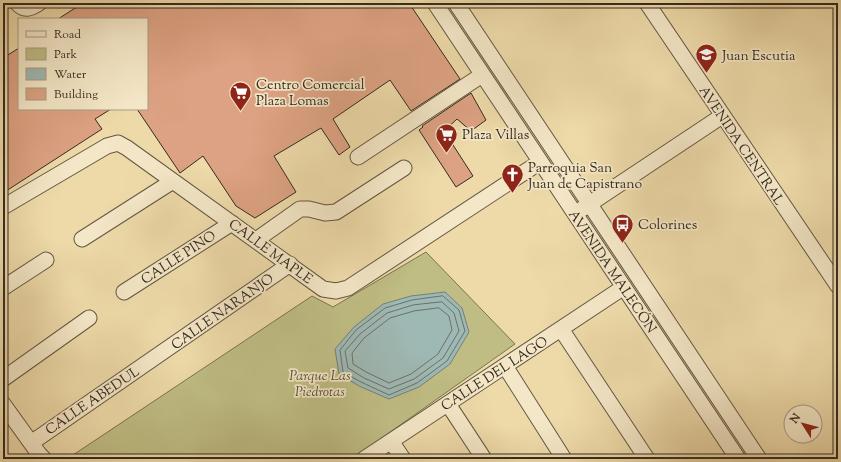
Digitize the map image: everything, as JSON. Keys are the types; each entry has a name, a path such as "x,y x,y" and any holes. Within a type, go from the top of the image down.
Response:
{"street":[{"path":"17,3 22,8 33,7 38,3"},
{"name":"AVENIDA MALECÓN","path":"434,3 738,459"},
{"name":"AVENIDA MALECÓN","path":"456,3 759,459"},
{"name":"AVENIDA CENTRAL","path":"647,3 838,286"},
{"path":"358,156 482,75"},
{"path":"575,214 722,116"},
{"name":"CALLE MAPLE","path":"3,208 107,146 118,143 290,264 323,289 336,291 348,288 540,162"},
{"path":"256,240 300,210 309,209 325,213 336,212 404,168"},
{"path":"82,239 172,181"},
{"name":"CALLE PINO","path":"124,292 232,223"},
{"path":"3,288 46,260"},
{"name":"CALLE NARANJO","path":"153,358 290,264"},
{"name":"CALLE DEL LAGO","path":"364,459 624,287"},
{"path":"3,379 89,318"},
{"path":"561,329 647,459"},
{"name":"CALLE ABEDUL","path":"31,443 153,358"},
{"path":"505,366 564,459"},
{"path":"3,404 44,459"},
{"path":"448,404 484,459"},
{"path":"392,441 403,459"}],"green space":[{"name":"Parque Las Piedrotas","path":"426,252 515,344 352,459 72,459 70,457 312,296 333,307"}],"water":[{"path":"445,292 462,308 469,332 450,364 419,387 389,399 359,386 339,374 335,349 354,327 383,304 411,296"}],"building":[{"name":"Centro Comercial Plaza Lomas","path":"83,3 409,3 460,79 411,111 390,80 333,119 350,147 339,155 321,128 274,156 296,192 255,218 236,206 203,156 180,173 138,110 148,110 148,18 60,18"},
{"path":"18,49 18,110 109,110 95,119 102,129 3,193 3,58"},
{"name":"Plaza Villas","path":"471,93 486,120 471,131 457,119 444,131 473,176 456,187 419,130 423,127 422,126"}],"place":[{"name":"Juan Escutia","path":"706,74"},
{"name":"Centro Comercial Plaza Lomas","path":"241,112"},
{"name":"Plaza Villas","path":"447,154"},
{"name":"Parroquia San Juan de Capistrano","path":"513,194"},
{"name":"Colorines","path":"623,244"}]}
